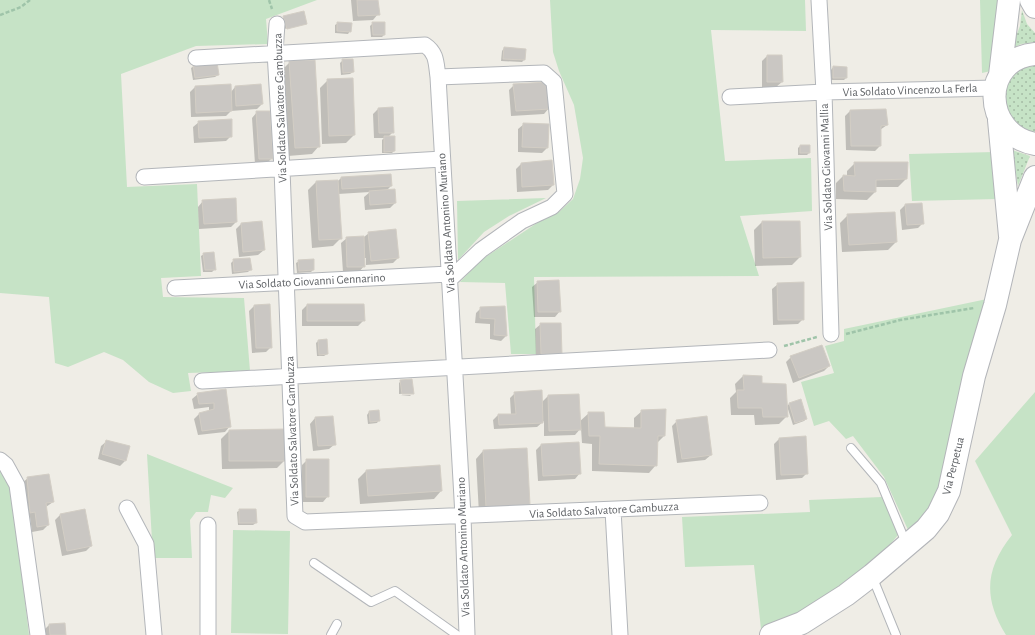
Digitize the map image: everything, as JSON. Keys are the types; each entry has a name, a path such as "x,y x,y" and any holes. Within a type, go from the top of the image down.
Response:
{"street":[{"name":"Via Soldato Giovanni Mallia","path":"819,0 824,92 831,334"},
{"path":"1009,0 994,104 1000,120 1014,230"},
{"path":"1031,0 1035,7"},
{"name":"Via Soldato Salvatore Gambuzza","path":"277,24 275,52 287,283 295,516 305,522 760,503"},
{"name":"Via Soldato Antonino Muriano","path":"196,58 275,52 425,45 432,50 436,57 463,516 467,635"},
{"path":"998,81 1008,66 1017,59 1035,54"},
{"path":"438,77 544,73 554,82 565,194 552,207 522,220 481,250 449,277"},
{"name":"Via Soldato Vincenzo La Ferla","path":"730,97 998,81"},
{"path":"1000,120 1011,134 1032,146"},
{"path":"144,177 442,159"},
{"path":"1014,230 1035,177"},
{"path":"1014,230 1035,207"},
{"name":"Via Perpetua","path":"771,635 802,622 818,613 872,575 926,529 938,514 949,491 974,376 995,305 1014,230"},
{"name":"Via Soldato Giovanni Gennarino","path":"175,288 449,277"},
{"path":"202,381 768,350"},
{"path":"0,460 6,465 17,485 38,635"},
{"path":"127,508 146,544 154,635"},
{"path":"613,510 620,635"},
{"path":"208,525 208,635"}],"lane":[{"path":"852,448 881,483 907,544"},
{"path":"314,563 371,602 395,591 457,635"},
{"path":"872,575 896,635"},
{"path":"331,635 337,624"}],"path":[{"path":"0,15 21,8 30,0"},
{"path":"768,350 831,334 847,334 900,320 995,305"}],"green space":[{"path":"0,0 317,0 266,19 268,44 196,46 121,74 127,187 197,184 201,276 161,278 163,297 244,298 250,371 188,373 191,391 173,393 149,382 123,360 104,352 68,367 55,363 49,297 0,293"},
{"path":"550,0 805,0 806,31 711,30 725,161 811,158 812,211 740,216 759,276 534,277 536,354 511,354 505,283 460,282 481,260 540,221 560,211 573,199 580,179 583,158 574,105 559,71 553,52"},
{"path":"980,0 1001,0 991,71 982,73"},
{"path":"1022,10 1027,24 1035,33 1035,42 1021,44 1011,49 1020,26"},
{"path":"1035,63 1035,132 1025,130 1016,124 1003,106 1007,82 1010,77 1018,70"},
{"path":"1012,150 1030,156 1018,186"},
{"path":"995,152 997,199 912,201 909,154"},
{"path":"546,198 509,216 484,232 458,260 457,201"},
{"path":"987,299 941,485 930,511 909,532 884,477 853,436 846,439 829,421 814,426 801,382 834,373 825,346 844,341 844,329"},
{"path":"1035,392 1035,635 1006,635 993,609 990,584 996,560 1012,535 975,461"},
{"path":"147,454 233,488 225,498 211,495 208,512 196,512 190,520 192,558 153,558"},
{"path":"0,467 10,484 29,635 0,635"},
{"path":"882,497 898,535 879,558 804,612 761,629 754,565 685,567 682,517 810,512 809,500"},
{"path":"233,530 290,531 288,634 231,633"}],"building":[{"path":"357,0 378,0 380,15 358,16"},
{"path":"304,11 307,24 287,29 283,16"},
{"path":"337,22 352,23 351,32 337,31"},
{"path":"372,22 385,22 385,35 373,35"},
{"path":"504,47 526,49 525,60 503,59"},
{"path":"767,55 782,55 783,82 767,82"},
{"path":"342,59 353,59 354,72 343,73"},
{"path":"315,60 320,147 295,148 289,61"},
{"path":"217,62 219,75 195,78 193,65"},
{"path":"833,66 847,67 847,78 833,78"},
{"path":"353,78 355,135 329,136 327,79"},
{"path":"548,82 550,109 516,111 513,84"},
{"path":"231,84 232,111 196,113 195,86"},
{"path":"261,84 263,104 236,106 235,86"},
{"path":"393,107 394,133 379,133 378,108"},
{"path":"886,109 888,125 881,126 881,146 851,146 850,110"},
{"path":"256,111 270,111 273,159 259,159"},
{"path":"232,119 232,137 199,138 198,121"},
{"path":"523,123 549,124 548,148 522,147"},
{"path":"384,136 395,136 395,151 384,152"},
{"path":"800,145 810,145 810,153 800,153"},
{"path":"552,160 554,185 522,187 521,163"},
{"path":"854,162 908,162 907,179 876,180 876,192 844,191 843,175 855,176"},
{"path":"391,174 392,186 342,189 341,177"},
{"path":"338,180 342,239 319,240 316,181"},
{"path":"395,189 396,203 370,205 369,191"},
{"path":"236,198 237,222 204,224 202,200"},
{"path":"922,203 924,224 907,225 905,204"},
{"path":"895,212 897,242 849,245 847,214"},
{"path":"262,221 265,250 243,252 241,223"},
{"path":"762,221 800,221 801,257 763,258"},
{"path":"396,229 399,258 371,261 368,232"},
{"path":"364,236 365,267 347,267 346,237"},
{"path":"214,252 216,270 205,270 203,253"},
{"path":"250,258 252,270 234,272 233,259"},
{"path":"314,259 314,270 299,271 298,260"},
{"path":"559,280 561,312 538,312 537,281"},
{"path":"804,282 804,320 778,320 777,283"},
{"path":"270,304 272,348 256,348 254,305"},
{"path":"307,304 364,304 365,321 307,321"},
{"path":"505,306 507,336 494,335 495,319 480,318 480,307"},
{"path":"540,323 561,323 562,354 541,354"},
{"path":"327,339 328,354 319,355 318,340"},
{"path":"822,345 830,366 799,378 790,356"},
{"path":"743,375 762,376 762,383 786,384 788,417 763,417 762,408 738,408 737,390 744,390"},
{"path":"412,379 414,394 402,394 400,380"},
{"path":"226,389 231,427 202,431 199,413 214,409 214,403 199,404 197,393"},
{"path":"542,390 543,423 499,425 498,414 516,414 514,392"},
{"path":"579,394 581,430 549,431 548,395"},
{"path":"801,399 807,419 795,423 789,403"},
{"path":"666,409 665,436 658,436 657,466 599,464 600,436 589,436 588,412 604,412 605,427 641,428 641,410"},
{"path":"379,410 380,421 370,422 369,411"},
{"path":"333,416 336,445 318,446 315,417"},
{"path":"707,416 712,455 682,459 676,420"},
{"path":"285,429 286,461 229,461 229,430"},
{"path":"806,436 808,474 781,475 779,438"},
{"path":"106,440 130,446 126,461 102,454"},
{"path":"579,442 581,474 543,476 541,444"},
{"path":"527,448 530,505 486,507 483,450"},
{"path":"306,459 329,459 329,497 306,497"},
{"path":"440,465 442,491 368,496 366,470"},
{"path":"49,474 54,502 46,503 49,525 37,527 35,512 30,513 27,477"},
{"path":"85,509 92,546 67,551 60,514"},
{"path":"239,509 256,509 257,523 239,523"},
{"path":"65,623 66,635 50,635 49,624"}]}
